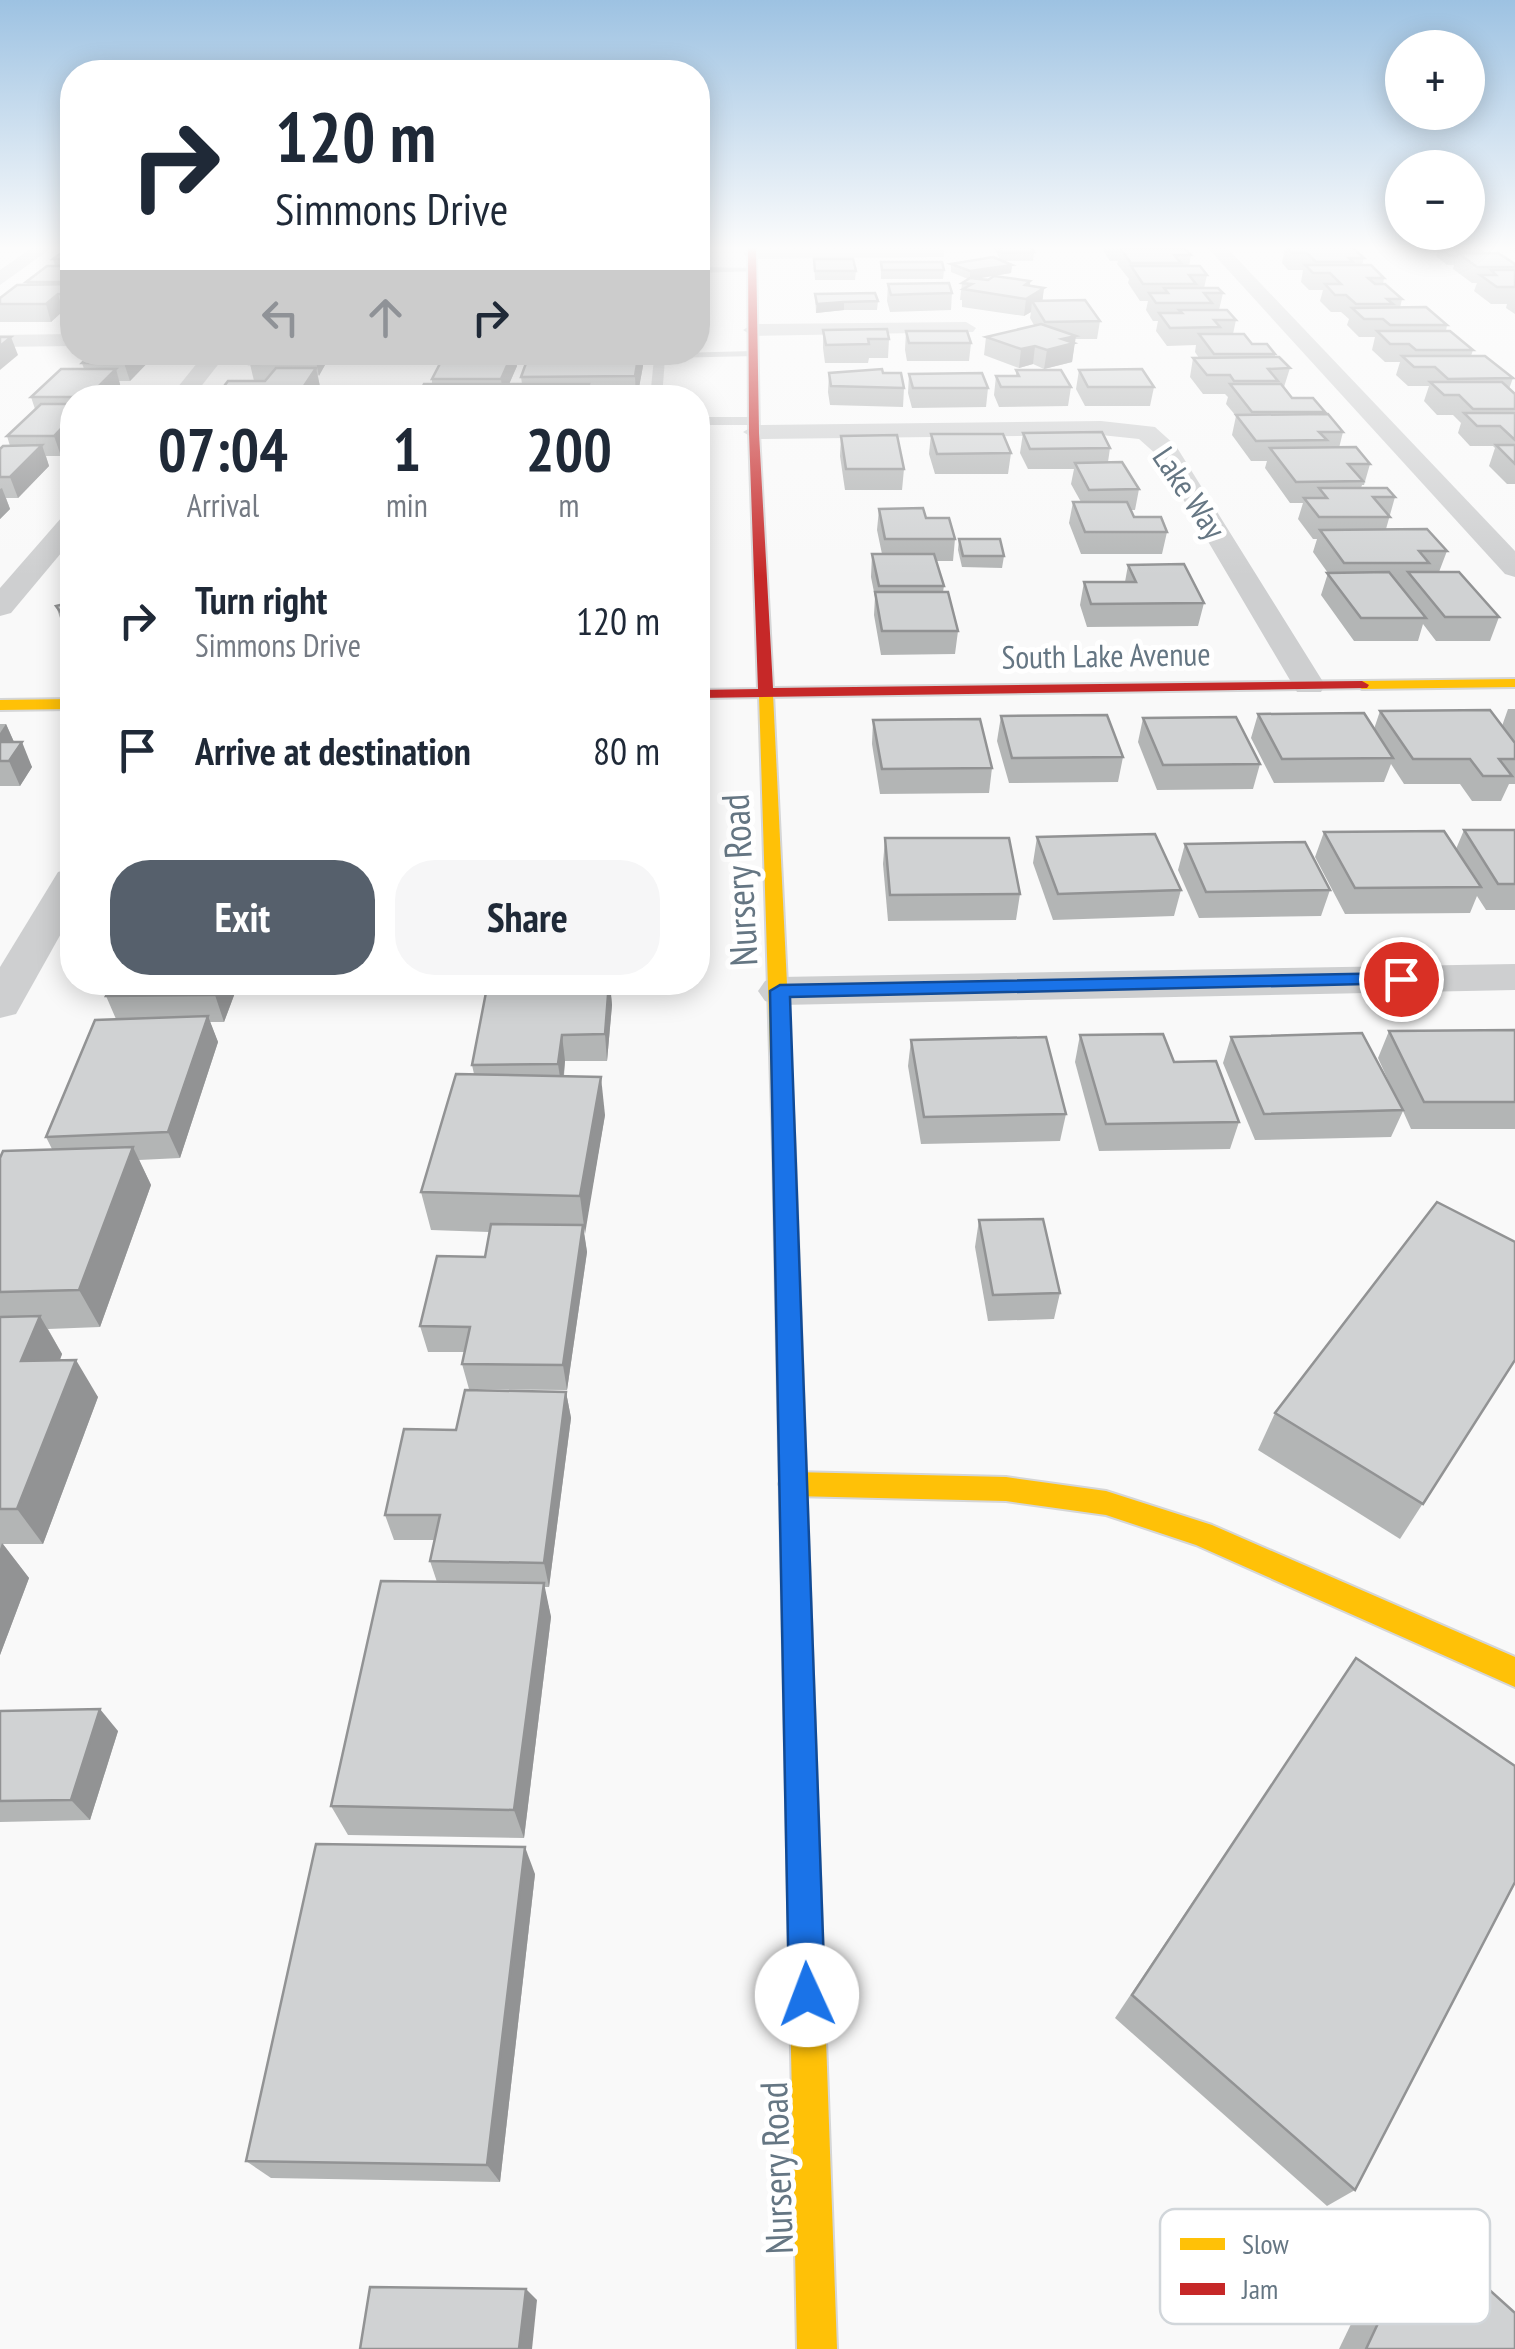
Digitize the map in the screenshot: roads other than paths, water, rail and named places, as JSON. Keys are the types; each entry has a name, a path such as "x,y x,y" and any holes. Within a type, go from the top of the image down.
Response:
{"street":[{"name":"Nursery Road","path":"753,357 763,693 774,822 780,991 817,2349"},
{"path":"1318,357 1515,568"},
{"path":"191,385 207,365"},
{"name":"Lake Way","path":"755,426 1101,428 1146,432 1166,451 1309,686"},
{"path":"0,608 60,537"},
{"name":"South Lake Avenue","path":"710,694 1515,682"},
{"path":"0,705 60,704"},
{"path":"0,1004 60,901"},
{"path":"780,991 1515,977"},
{"path":"794,1484 1006,1490 1106,1503 1202,1534 1515,1672"}],"lane":[{"path":"710,422 755,426"}]}
